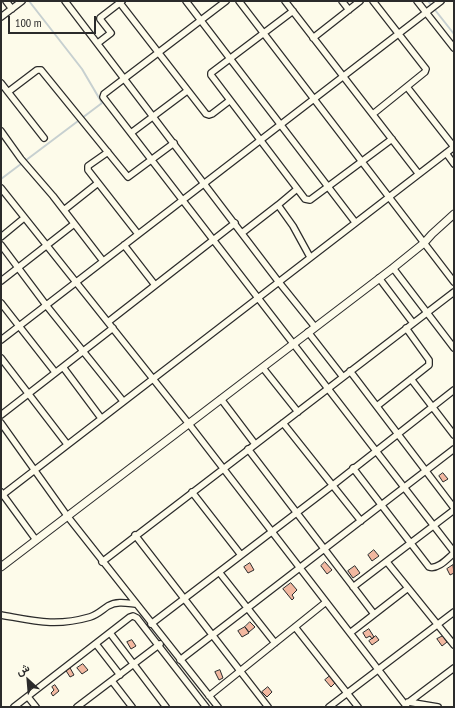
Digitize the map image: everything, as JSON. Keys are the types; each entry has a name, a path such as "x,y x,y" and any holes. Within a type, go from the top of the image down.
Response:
{"street":[{"path":"6,1 12,9"},
{"path":"1,17 22,1"},
{"path":"65,1 278,281 315,327"},
{"path":"186,1 355,222"},
{"path":"226,1 124,78 104,94 103,97 454,553 436,567 429,567 353,468"},
{"path":"239,1 454,282"},
{"path":"285,1 418,173"},
{"path":"342,1 349,10"},
{"path":"314,38 360,1"},
{"path":"373,1 426,69 425,72 373,114"},
{"path":"417,1 454,48"},
{"path":"1,340 441,1"},
{"path":"98,44 111,33 100,18 121,2 187,91 206,114 209,115 229,101"},
{"path":"293,10 212,73 211,75 229,101 305,199 310,200 392,139"},
{"path":"8,92 37,70 40,70 128,176 174,143"},
{"path":"1,83 44,138"},
{"path":"36,540 2,494 388,196 454,147 407,87"},
{"path":"131,133 187,91"},
{"path":"1,132 103,261"},
{"path":"108,152 87,168 138,234"},
{"path":"446,153 454,164"},
{"path":"64,210 98,183"},
{"path":"1,188 189,424 402,701 408,705 438,707"},
{"path":"242,233 297,189"},
{"path":"278,205 293,226 310,257"},
{"path":"1,568 393,268 424,243 454,214"},
{"path":"1,237 24,218"},
{"path":"108,322 235,223"},
{"path":"1,281 74,224"},
{"path":"1,245 123,401"},
{"path":"124,245 155,285"},
{"path":"393,268 454,348"},
{"path":"379,278 413,323"},
{"path":"102,562 135,535 454,292"},
{"path":"1,303 56,372"},
{"path":"1,415 112,328"},
{"path":"377,406 430,363 406,328"},
{"path":"308,332 343,377"},
{"path":"1,358 67,444"},
{"path":"63,367 102,418"},
{"path":"262,368 298,412"},
{"path":"350,371 454,509 412,543 353,587"},
{"path":"411,379 454,435"},
{"path":"151,624 333,485 454,390"},
{"path":"221,399 255,444"},
{"path":"283,423 361,520"},
{"path":"1,424 102,562 218,707"},
{"path":"248,449 374,614"},
{"path":"180,660 454,449"},
{"path":"192,492 240,555"},
{"path":"135,535 268,707"},
{"path":"387,562 454,646"},
{"path":"219,572 275,643"},
{"path":"350,633 408,588"},
{"path":"1,615 45,623 66,623 96,615 113,604 119,602 135,604"},
{"path":"209,696 326,602"},
{"path":"329,707 454,612"},
{"path":"14,707 133,616 137,618 207,707 214,702"},
{"path":"295,627 358,707"},
{"path":"110,633 166,707"},
{"path":"77,707 165,640"},
{"path":"96,644 120,675"},
{"path":"408,705 454,668"},
{"path":"112,681 132,707"},
{"path":"28,697 36,707"}],"building":[{"path":"443,473 448,479 443,482 439,476"},
{"path":"374,550 379,556 372,561 368,555"},
{"path":"325,562 332,570 327,574 321,566"},
{"path":"250,563 254,570 248,573 244,567"},
{"path":"453,565 454,573 450,575 447,569"},
{"path":"355,566 360,573 353,578 348,571"},
{"path":"291,583 297,590 292,595 294,598 292,600 283,589"},
{"path":"250,622 255,627 249,632 245,627"},
{"path":"245,627 249,633 242,637 238,631"},
{"path":"369,629 374,637 372,639 370,636 366,638 363,633"},
{"path":"376,636 379,640 372,645 369,641"},
{"path":"443,636 447,642 442,646 437,639"},
{"path":"132,640 136,646 131,649 127,642"},
{"path":"83,664 88,670 82,674 77,668"},
{"path":"69,666 74,675 70,677 65,669"},
{"path":"220,670 223,678 219,680 215,672"},
{"path":"330,676 335,683 331,687 325,680"},
{"path":"55,685 59,691 53,696 51,693 54,690 52,687"},
{"path":"268,687 272,692 267,697 262,692"}],"waterway":[{"path":"1,179 102,103 82,69 29,1"},
{"path":"428,1 454,34"}]}
